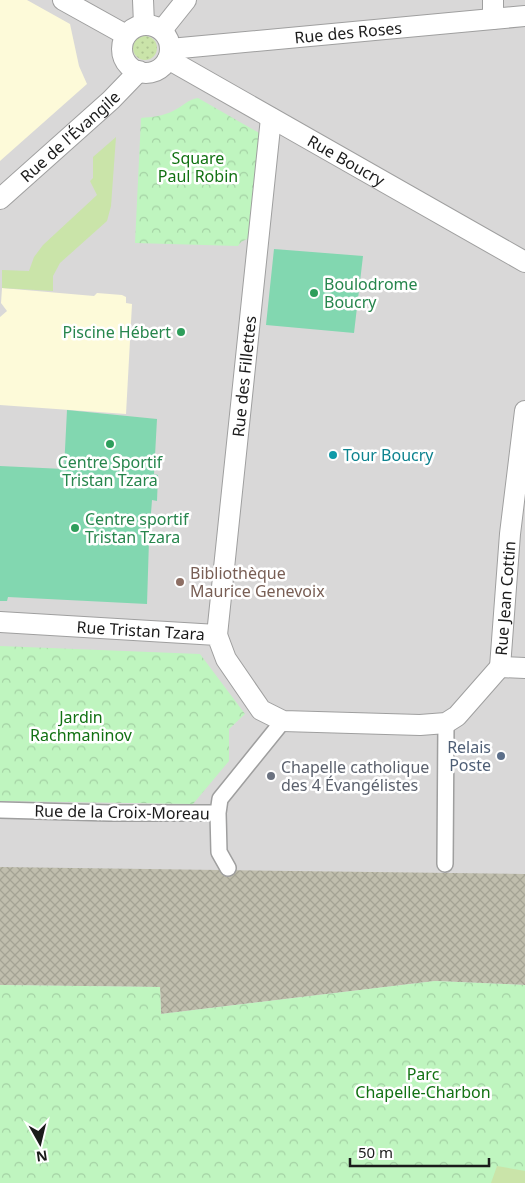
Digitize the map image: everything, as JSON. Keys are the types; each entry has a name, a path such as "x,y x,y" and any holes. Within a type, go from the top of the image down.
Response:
{"street":[{"path":"63,0 126,36"},
{"path":"143,0 153,27 168,39 169,54 163,66 147,73 131,67 125,60 122,52 126,36 134,28 153,27 186,0"},
{"name":"Rue des Roses","path":"169,54 493,10 525,16"},
{"name":"Rue Boucry","path":"169,54 271,118 525,262"},
{"name":"Rue de l'Évangile","path":"0,199 112,100 139,71"},
{"name":"Rue des Fillettes","path":"217,635 271,118"},
{"name":"Rue Jean Cottin","path":"500,667 510,534 525,411"},
{"name":"Rue Tristan Tzara","path":"0,622 217,635 226,659 261,710 283,720 420,725 446,723"},
{"path":"445,864 446,723 457,716 500,667 525,668"},
{"name":"Rue de la Croix-Moreau","path":"0,810 218,813 220,799 283,720"},
{"path":"218,813 219,852 228,868"}],"shaded area":[{"path":"0,0 525,0 525,1183 0,1183"},
{"path":"0,0 27,0 70,24 79,66 87,84 0,161"},
{"path":"2,288 94,296 97,293 126,297 126,303 132,304 126,414 0,405 0,317 7,311 1,303"},
{"path":"0,867 525,874 525,985 435,981 161,1014 160,987 0,985"}],"green space":[{"path":"145,36 154,39 157,48 154,57 145,60 136,57 133,48 136,39"},
{"name":"Square Paul Robin","path":"198,98 261,134 249,238 238,246 135,243 141,118 165,114"},
{"path":"116,137 111,206 107,221 60,263 53,276 53,291 2,288 2,270 29,271 34,257 43,245 97,195 90,181 93,178 93,157"},
{"name":"Boulodrome Boucry","path":"274,249 363,256 354,333 266,325"},
{"name":"Centre sportif Tristan Tzara","path":"67,410 157,419 154,474 158,475 157,501 152,500 147,604 8,597 7,601 0,601 0,466 64,469"},
{"name":"Jardin Rachmaninov","path":"0,646 200,654 245,714 229,729 229,761 193,804 0,801"},
{"name":"Parc Chapelle-Charbon","path":"435,981 525,985 525,1183 0,1183 0,985 160,987 161,1014"},
{"path":"497,1166 525,1171 525,1183 491,1183"}],"place":[{"name":"Boulodrome Boucry","path":"314,293"},
{"name":"Piscine Hébert","path":"181,332"},
{"name":"Centre Sportif Tristan Tzara","path":"110,444"},
{"name":"Tour Boucry","path":"333,455"},
{"name":"Centre sportif Tristan Tzara","path":"75,528"},
{"name":"Bibliothèque Maurice Genevoix","path":"180,582"},
{"name":"Relais Poste","path":"501,756"},
{"name":"Chapelle catholique des 4 Évangélistes","path":"271,776"}]}
